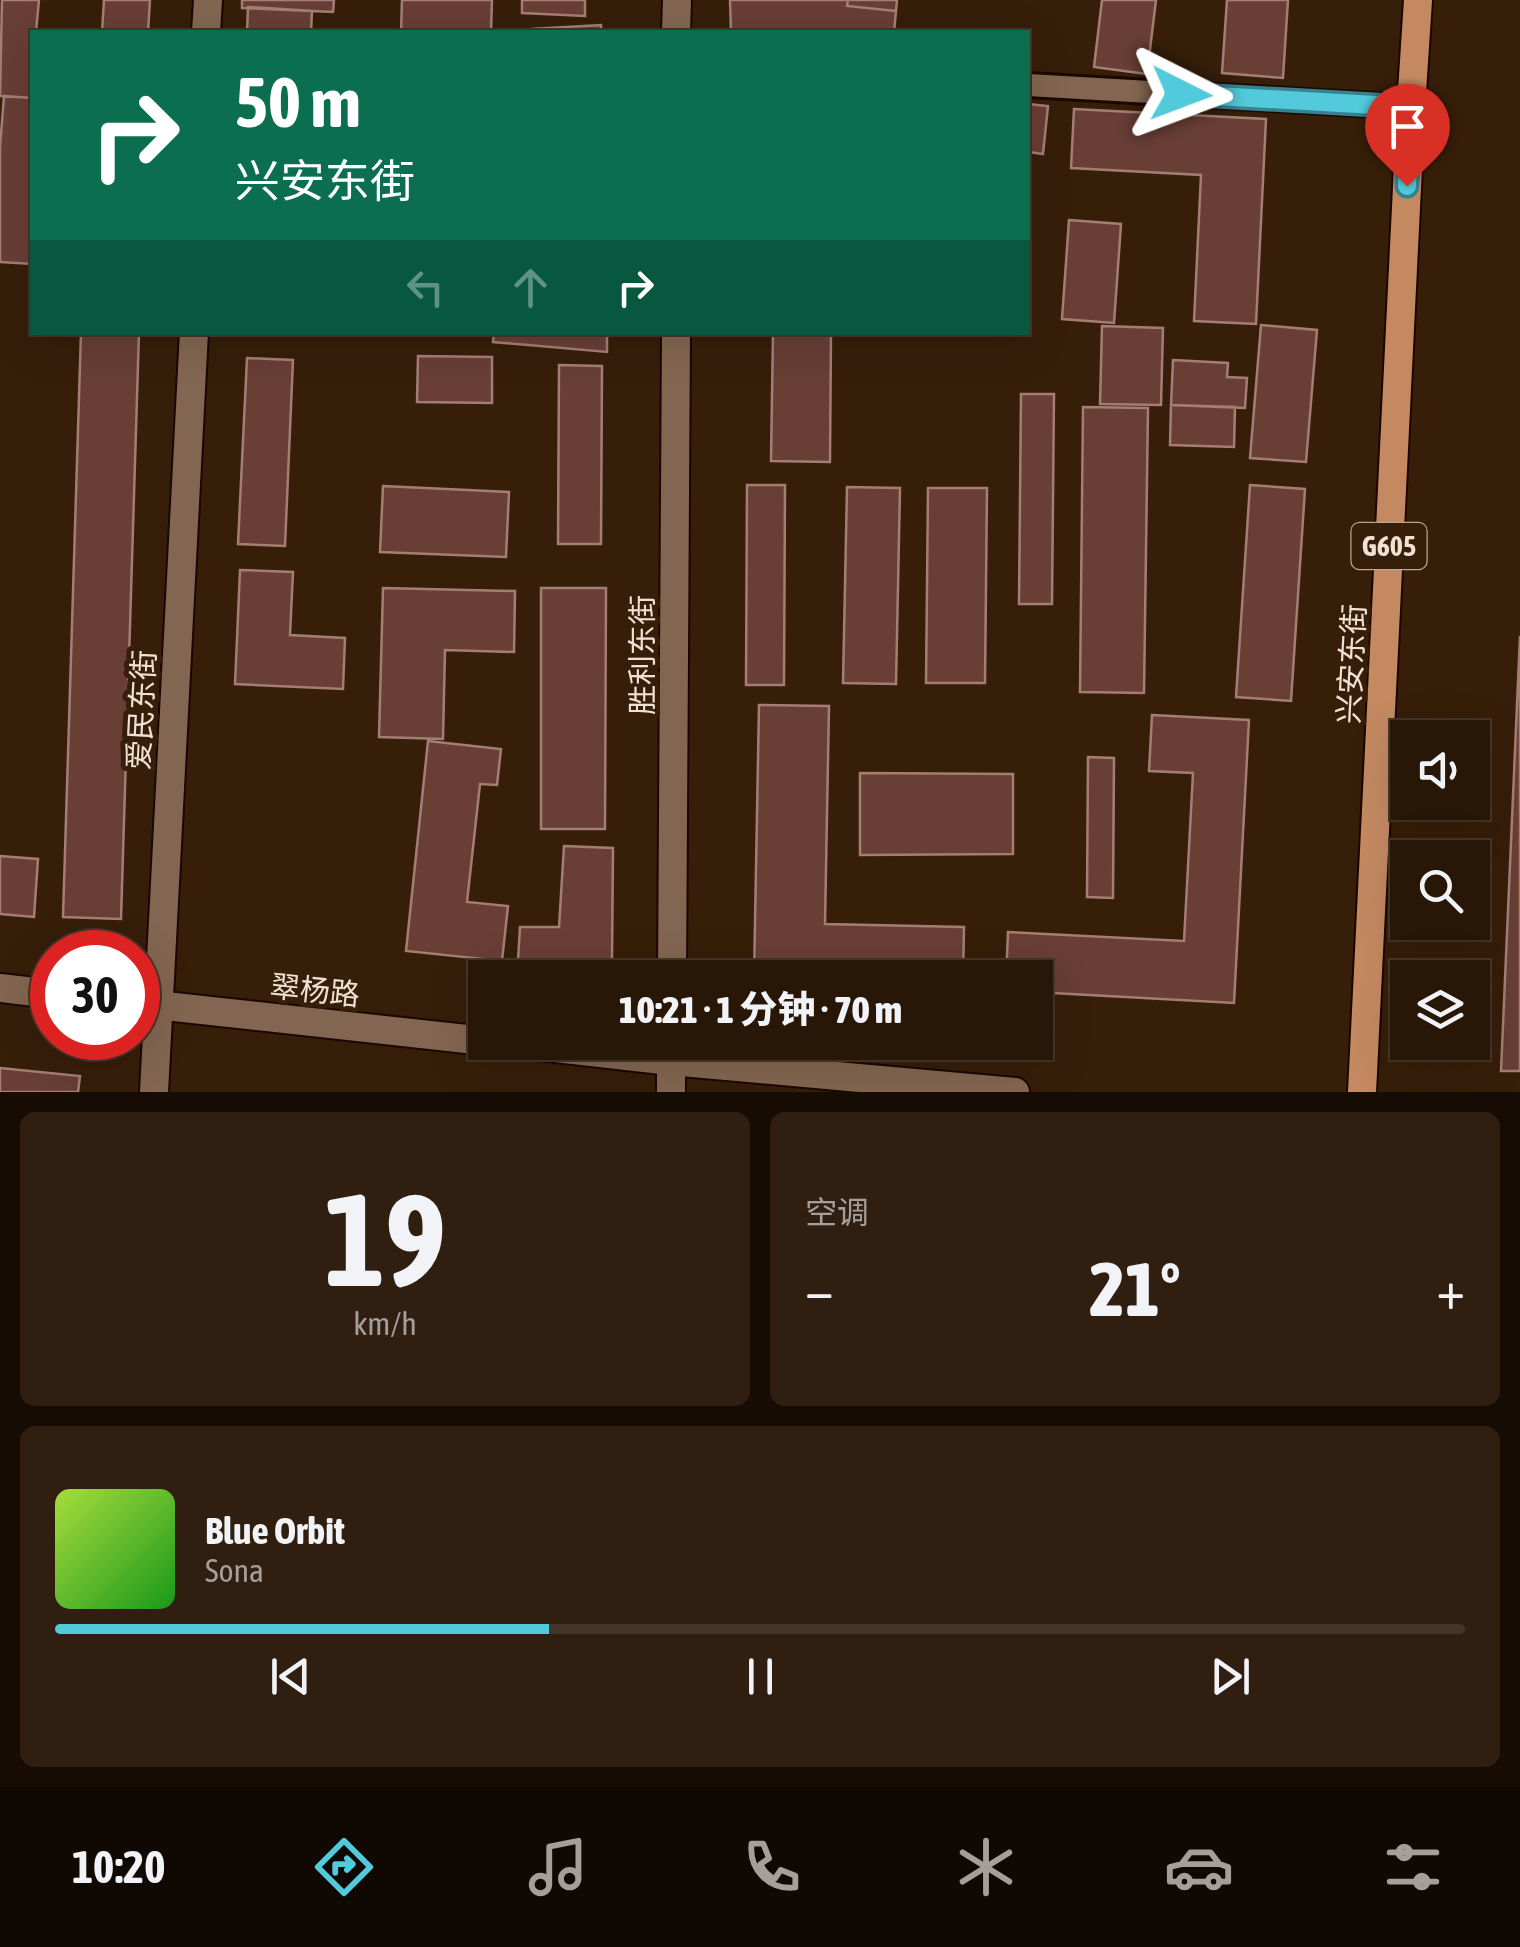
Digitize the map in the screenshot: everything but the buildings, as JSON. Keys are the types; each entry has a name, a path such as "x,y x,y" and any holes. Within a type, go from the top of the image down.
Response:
{"highway":[{"name":"兴安东街","path":"1362,1092 1418,0"}],"street":[{"path":"206,30 208,0"},
{"path":"676,0 676,30"},
{"path":"1030,84 1410,107"},
{"name":"爱民东街","path":"153,930 194,335"},
{"name":"胜利东街","path":"672,960 676,335"},
{"path":"0,988 30,991"},
{"name":"翠杨路","path":"160,1005 468,1039"},
{"name":"爱民东街","path":"152,1060 154,1092"},
{"path":"671,1060 671,1092"},
{"path":"740,1060 1015,1092"}],"route":[{"path":"1181,94 1410,107 1407,186"}]}
